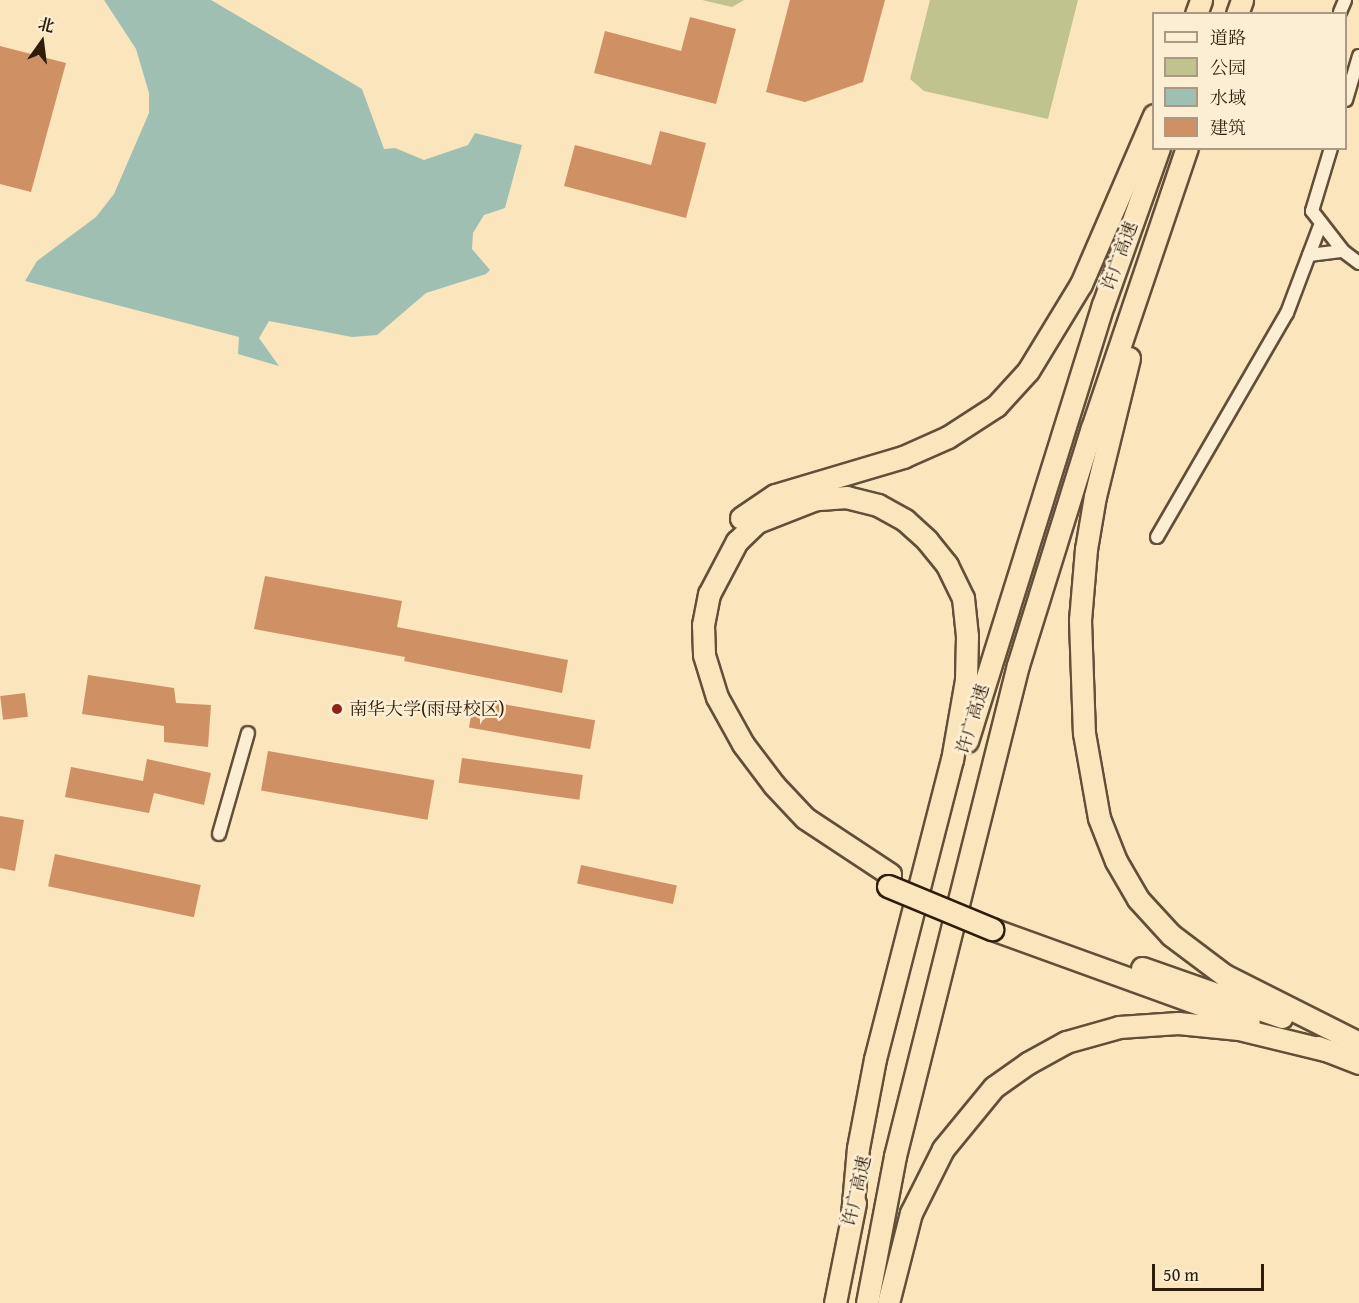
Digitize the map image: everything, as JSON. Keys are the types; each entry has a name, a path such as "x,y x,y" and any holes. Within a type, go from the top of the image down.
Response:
{"highway":[{"path":"1152,120 1081,284 1028,372 996,406 948,437 903,457 775,495 741,518 723,538 706,564 695,596 690,628 693,660 703,694 732,750 758,786 813,840 889,880 1359,1063"},
{"name":"许广高速","path":"835,1303 852,1215 949,799 1032,524 1158,150"},
{"name":"许广高速","path":"867,1303 895,1156 1018,665 1096,417 1186,150"},
{"path":"1199,150 1139,323 1095,496 1086,549 1080,620 1081,690 1088,774 1099,818 1116,861 1138,899 1171,935 1224,975 1359,1044"},
{"path":"852,1215 858,1148 875,1059 952,760 966,680 967,636 963,598 947,565 927,540 905,520 878,505 847,497 816,500 757,522 737,541 708,594 703,625 704,655 717,697 743,744 774,784 805,818 889,880"},
{"path":"993,922 1359,1044"},
{"path":"888,1303 911,1213 943,1149 994,1087 1028,1063 1066,1042 1119,1027 1178,1023 1239,1029 1329,1051"}],"street":[{"path":"1347,97 1359,56"},
{"path":"1330,150 1311,211 1343,251 1359,263"},
{"path":"1157,537 1287,313 1321,223"},
{"path":"1309,255 1343,251"},
{"path":"219,834 231,803 248,733"}],"green space":[{"path":"702,0 744,0 732,7"},
{"path":"930,0 1078,0 1048,119 924,91 910,79"}],"water":[{"path":"104,0 211,0 362,89 384,149 395,148 424,160 468,145 475,133 522,145 505,208 484,215 473,233 472,249 490,270 486,274 426,293 377,335 352,337 269,321 259,338 279,366 238,354 239,337 25,281 37,261 96,217 114,194 149,113 149,93 136,49"}],"building":[{"path":"790,0 885,0 863,82 805,102 766,92"},
{"path":"690,17 736,29 716,104 594,73 605,31 681,51"},
{"path":"0,46 66,63 31,192 0,184"},
{"path":"660,131 706,143 686,218 564,186 575,145 651,165"},
{"path":"265,576 402,601 397,627 568,660 562,693 404,661 405,657 254,629"},
{"path":"88,675 174,688 176,703 211,705 208,747 164,742 164,726 82,714"},
{"path":"25,693 28,717 3,720 0,696"},
{"path":"474,699 595,720 590,749 469,728"},
{"path":"268,751 434,780 427,820 261,790"},
{"path":"462,758 583,775 579,800 459,783"},
{"path":"147,759 211,773 204,805 154,793 149,813 65,797 71,767 143,781"},
{"path":"0,816 24,820 15,871 0,868"},
{"path":"55,854 201,885 194,917 48,886"},
{"path":"581,865 677,885 673,904 577,884"}],"place":[{"name":"南华大学(雨母校区)","path":"337,709"}]}
